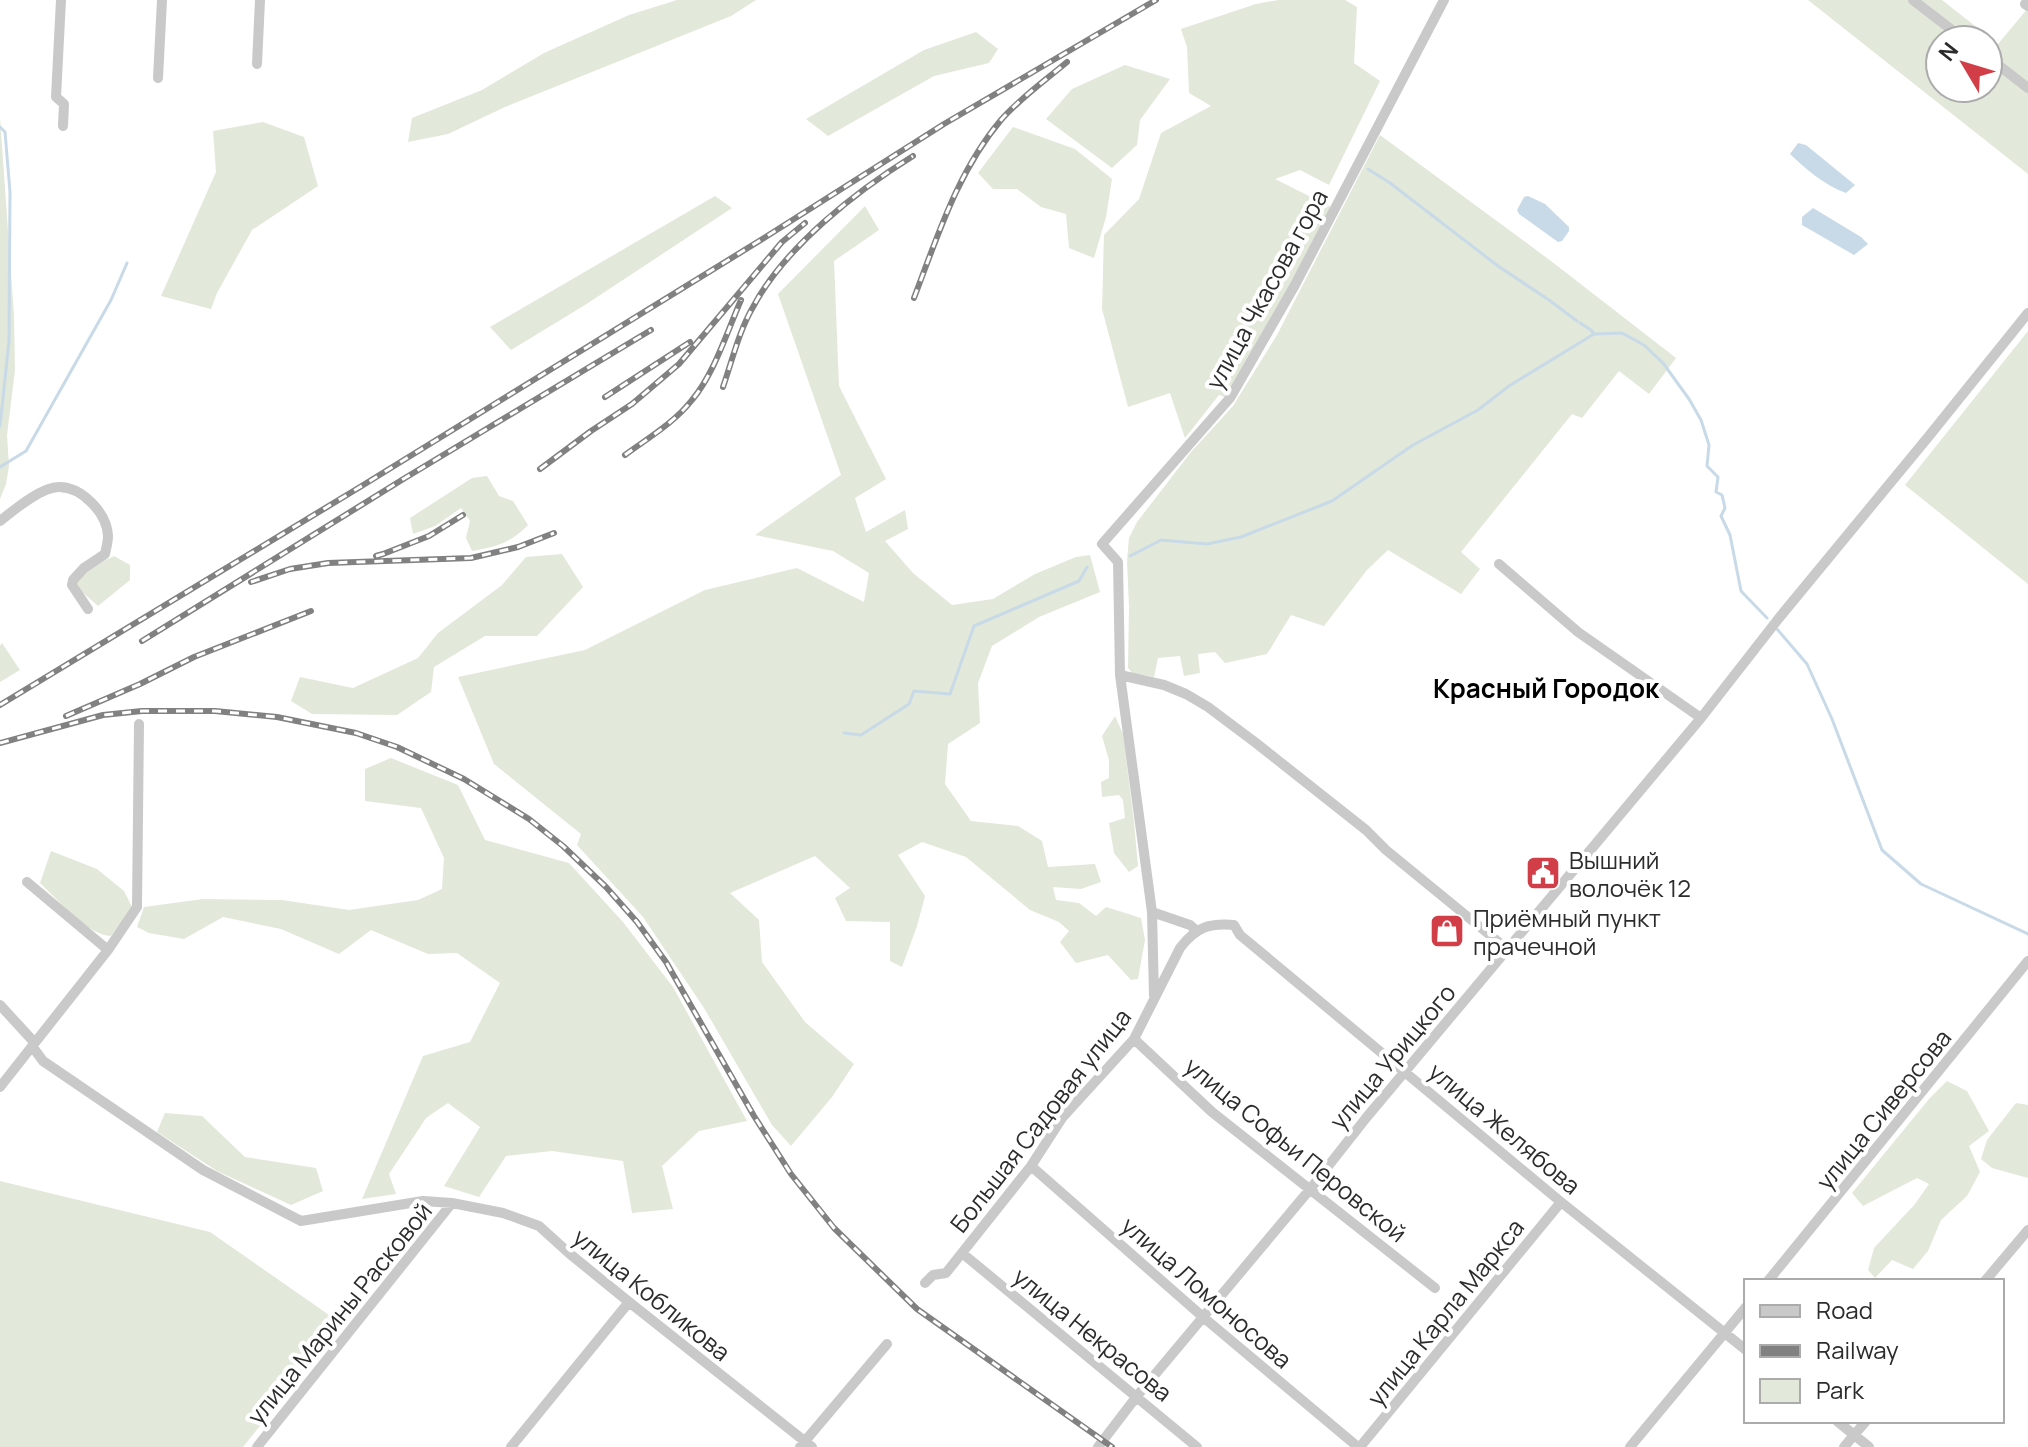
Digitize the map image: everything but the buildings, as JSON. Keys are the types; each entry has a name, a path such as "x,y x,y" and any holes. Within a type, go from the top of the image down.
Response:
{"street":[{"path":"61,0 56,97 64,104 63,126"},
{"path":"158,78 162,0"},
{"path":"257,64 260,0"},
{"name":"улица Чкасова гора","path":"1154,1000 1152,912 1120,675 1118,562 1102,544 1230,398 1295,285 1444,0"},
{"path":"1913,0 1944,24"},
{"path":"2004,69 2028,88"},
{"name":"улица Урицкого","path":"1098,1447 1405,1072 1701,718 2028,313"},
{"path":"0,521 33,496 58,487 72,490 90,501 104,519 108,536 105,554 73,580 72,585 88,609"},
{"path":"1499,564 1578,632 1701,718"},
{"path":"1120,675 1164,685 1208,707 1366,830 1507,949"},
{"path":"0,1087 108,950 137,907 139,724"},
{"path":"27,882 108,950"},
{"path":"1152,912 1196,930"},
{"name":"улица Желябова","path":"1196,930 1221,924 1234,925 1240,935 1561,1202 1744,1348"},
{"name":"Большая Садовая улица","path":"925,1283 933,1275 946,1273 1031,1166 1062,1118 1134,1039 1180,948 1196,930"},
{"name":"улица Сиверсова","path":"1770,1279 2028,961"},
{"name":"улица Кобликова","path":"0,1005 33,1044 43,1061 203,1170 301,1221 423,1201 503,1213 539,1226 805,1445"},
{"name":"улица Софьи Перовской","path":"1134,1039 1212,1112 1435,1288"},
{"name":"улица Ломоносова","path":"1031,1166 1203,1317 1359,1447"},
{"name":"улица Карла Маркса","path":"1359,1447 1561,1202"},
{"name":"улица Марины Расковой","path":"263,1445 452,1203"},
{"path":"1987,1279 2028,1230"},
{"name":"улица Некрасова","path":"962,1253 1197,1447"},
{"path":"511,1447 629,1302"},
{"path":"1630,1447 1744,1309"},
{"path":"805,1445 887,1344"},
{"path":"1839,1423 1869,1447"},
{"path":"1844,1447 1864,1423"}],"green space":[{"path":"677,0 756,0 731,16 505,107 448,134 408,142 412,118 482,90 544,53 629,15"},
{"path":"1278,0 1345,0 1357,7 1354,63 1380,81 1329,185 1300,170 1275,179 1331,207 1240,375 1225,397 1219,395 1185,438 1170,393 1128,407 1102,309 1104,235 1139,199 1161,133 1211,106 1189,93 1187,47 1181,29 1256,4"},
{"path":"1808,0 1942,0 1973,24 1924,24 1924,92"},
{"path":"2028,8 2028,174 1939,104 2004,104 2004,37"},
{"path":"976,32 998,49 989,63 934,76 828,136 806,119 924,50"},
{"path":"1125,65 1170,79 1140,120 1137,145 1112,168 1046,119 1072,89"},
{"path":"0,117 15,370 7,435 9,466 0,499"},
{"path":"263,122 304,137 318,186 252,230 211,309 161,296 216,172 213,131"},
{"path":"1013,127 1075,149 1112,179 1106,217 1094,258 1069,248 1066,214 1041,207 1017,189 993,189 978,173"},
{"path":"1380,135 1676,358 1649,394 1619,371 1582,418 1572,414 1461,552 1480,569 1461,594 1388,550 1367,570 1324,626 1291,615 1267,654 1225,663 1215,652 1198,654 1200,673 1184,676 1180,656 1158,658 1154,677 1132,673 1128,668 1129,538 1137,522 1191,452 1233,406 1277,335"},
{"path":"715,196 732,208 511,350 490,327"},
{"path":"865,206 879,230 834,261 839,386 886,479 855,498 866,532 905,510 908,529 885,541 913,573 952,605 993,599 1035,574 1076,557 1090,555 1100,592 1039,617 992,646 978,683 980,723 948,744 945,784 971,821 1018,826 1042,841 1048,867 1095,864 1101,882 1081,889 1053,887 1056,900 1079,903 1096,916 1106,907 1141,918 1145,940 1138,979 1131,980 1108,955 1076,963 1060,942 1069,931 1059,922 1030,910 966,857 922,842 898,855 925,896 902,967 890,961 890,922 846,921 835,898 850,888 815,856 730,893 759,920 762,962 805,1022 854,1064 832,1097 791,1146 772,1125 704,1008 643,917 577,845 581,834 494,764 458,677 585,650 705,590 797,568 864,602 869,573 833,551 755,535 841,475 778,294"},
{"path":"2028,331 2028,584 1905,485"},
{"path":"487,476 499,496 513,501 528,525 515,536 489,548 472,551 466,538 470,521 461,508 435,526 413,534 410,518 472,478"},
{"path":"562,554 583,587 537,636 485,636 434,667 431,692 397,715 312,714 291,701 300,677 353,688 418,658 438,633 502,585 526,557"},
{"path":"114,556 130,565 130,580 98,606 82,592 76,581 94,566"},
{"path":"2,643 20,670 0,682 0,646"},
{"path":"1115,716 1123,734 1138,866 1129,872 1114,853 1109,823 1125,818 1123,800 1119,795 1102,797 1101,782 1109,778 1109,760 1102,736"},
{"path":"391,758 458,785 485,840 569,863 623,922 673,987 747,1121 699,1131 662,1166 673,1209 632,1213 623,1161 552,1151 506,1156 479,1197 444,1186 480,1127 448,1103 426,1118 389,1174 396,1194 362,1199 423,1056 470,1042 500,983 457,953 428,954 371,930 339,954 281,929 223,917 184,939 149,933 137,927 144,907 203,899 282,900 349,910 418,900 442,889 444,858 421,808 365,801 365,769"},
{"path":"51,851 97,869 124,891 132,907 111,936 83,923 40,883"},
{"path":"1947,1081 1967,1091 1989,1131 1969,1146 1980,1172 1967,1196 1941,1220 1928,1251 1913,1269 1892,1260 1875,1278 1868,1270 1874,1248 1915,1204 1929,1184 1917,1178 1863,1206 1852,1193"},
{"path":"2016,1103 2028,1105 2028,1178 1992,1168 1981,1159 1987,1140"},
{"path":"165,1113 202,1116 245,1157 316,1168 323,1191 291,1205 217,1171 157,1132"},
{"path":"0,1181 210,1232 342,1324 243,1447 0,1447"}],"water":[{"path":"1798,143 1806,145 1855,185 1846,193 1816,176 1790,154"},
{"path":"1524,197 1545,204 1569,227 1562,241 1558,242 1519,214 1517,210"},
{"path":"1813,208 1868,244 1854,255 1802,225 1802,217"}],"waterway":[{"path":"0,127 5,132 10,192 9,341 0,426"},
{"path":"1368,169 1577,321"},
{"path":"0,467 26,451 111,300 127,263"},
{"path":"1580,323 1594,334"},
{"path":"1130,556 1161,540 1207,544 1241,537 1332,501 1413,445 1478,410 1509,386 1594,334 1622,333 1644,345 1663,363 1701,420 1709,445 1707,466 1718,477 1716,492 1722,495 1725,508 1721,516 1730,535 1741,591 1767,618"},
{"path":"844,733 861,735 909,704 914,691 950,694 974,626 1079,581 1087,567"},
{"path":"1777,629 1807,664 1832,719 1882,850 1921,884 2028,934"}],"railway":[{"path":"0,705 360,487 944,124 1156,0"},
{"path":"914,298 950,204 973,160 1001,120 1067,62"},
{"path":"723,387 748,316 783,263 823,222 868,186 913,156"},
{"path":"540,469 632,404 679,364 782,242 805,223"},
{"path":"625,455 677,416 700,390 741,300"},
{"path":"142,641 651,330"},
{"path":"605,397 690,342"},
{"path":"376,556 429,536 463,515"},
{"path":"251,582 290,569 328,563 471,558 518,547 554,533"},
{"path":"66,716 194,657 311,611"},
{"path":"0,743 103,715 142,711 215,711 277,717 356,733 397,747 464,779 529,819 606,887 637,922 666,962 754,1116 791,1174 834,1228 917,1309 1112,1447"}],"place":[{"name":"Вышний волочёк 12","path":"1543,873"},
{"name":"Приёмный пункт прачечной","path":"1447,931"}],"district":[{"name":"Красный Городок","path":"1546,688"}]}
